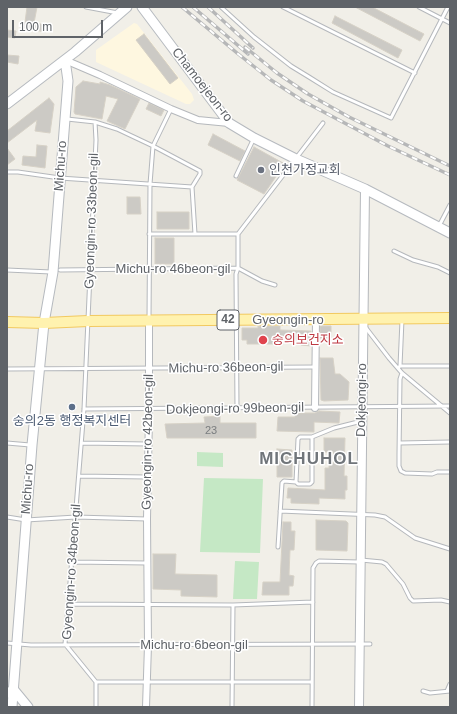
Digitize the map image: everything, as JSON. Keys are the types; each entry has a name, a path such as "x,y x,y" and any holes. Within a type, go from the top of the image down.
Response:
{"main road":[{"path":"7,104 65,60 127,7"},
{"name":"Chamoejeon-ro","path":"142,7 229,123 254,138 365,189 450,232"},
{"name":"Michu-ro","path":"12,707 11,692 17,644 32,445 44,323 57,271 60,178 68,81 65,60"},
{"name":"Gyeongin-ro","path":"7,322 44,323 149,320 316,319 363,321 450,318"},
{"path":"11,692 28,707"}],"street":[{"path":"65,60 100,75 171,110 198,120 229,123"},
{"name":"Dokjeongi-ro","path":"359,707 365,189"},
{"path":"315,408 316,319"},
{"name":"Gyeongin-ro 42beon-gil","path":"146,707 148,645 147,520 149,444 149,320"}],"lane":[{"path":"86,7 119,14"},
{"path":"283,7 414,73"},
{"path":"419,7 450,23"},
{"path":"223,8 254,37 303,74 333,92 391,118 448,7"},
{"path":"149,320 150,184 153,146 171,110"},
{"path":"65,118 95,122 117,129 153,146 200,172 192,187 195,234"},
{"name":"Gyeongin-ro 33beon-gil","path":"88,321 96,140 95,122"},
{"path":"237,409 236,274 238,268 238,234 323,123"},
{"path":"236,176 254,138"},
{"path":"7,172 18,172 60,178 192,187"},
{"path":"438,227 450,205"},
{"path":"149,234 238,234"},
{"path":"394,251 413,260 438,267 450,274"},
{"path":"238,268 262,281 276,285"},
{"name":"Michu-ro 46beon-gil","path":"57,271 90,269 238,268"},
{"path":"7,270 57,271"},
{"path":"399,367 402,319"},
{"name":"Gyeongin-ro 34beon-gil","path":"88,321 82,443 65,644 96,682"},
{"path":"363,321 365,328 399,367 402,373 450,413"},
{"name":"Michu-ro 36beon-gil","path":"7,369 237,368 315,366"},
{"path":"399,367 450,366"},
{"path":"402,373 400,379 399,466 401,471 405,473 432,474 437,472 450,472"},
{"name":"Dokjeongi-ro 99beon-gil","path":"84,409 237,409 450,406"},
{"path":"296,482 298,439 300,437 312,437 334,428 362,420"},
{"path":"278,547 282,483 284,481 296,482 298,484 310,484 312,482 312,437"},
{"path":"400,443 450,442"},
{"path":"7,443 32,445"},
{"path":"82,443 149,444"},
{"path":"79,476 148,477"},
{"path":"280,511 361,514 385,517 415,538 450,549"},
{"path":"7,517 26,520 76,517 147,520"},
{"path":"312,707 313,568 316,563 319,561 382,562 386,564 403,584 410,598 413,600 441,600 450,602"},
{"path":"72,562 147,563"},
{"path":"69,604 233,605 313,602"},
{"path":"232,707 233,605"},
{"name":"Michu-ro 6beon-gil","path":"7,643 148,645 370,644"},
{"path":"96,707 96,682 312,682"},
{"path":"423,691 430,693 449,691 450,684"}],"shaded area":[{"path":"134,23 137,24 192,94 194,100 190,104 186,104 96,62 96,50"}],"green space":[{"path":"197,452 223,453 223,467 197,466"},
{"path":"204,478 263,479 260,553 200,552"},
{"path":"235,561 259,562 257,599 233,599"}],"building":[{"path":"27,7 37,7 34,23 48,25 46,32 21,28 22,21 25,22"},
{"path":"355,7 372,7 424,34 420,41"},
{"path":"335,16 402,50 398,58 332,23"},
{"path":"7,30 16,31 15,38 7,37"},
{"path":"144,34 178,78 170,84 136,40"},
{"path":"7,55 19,56 18,64 7,62"},
{"path":"83,81 100,84 100,82 110,85 140,99 125,129 107,121 118,99 106,96 102,119 75,114 76,87"},
{"path":"49,98 54,104 50,133 35,131 37,120 7,143 7,131"},
{"path":"149,103 164,110 161,116 146,109"},
{"path":"213,134 245,151 240,161 208,145"},
{"path":"37,145 47,146 45,168 22,165 23,156 36,157"},
{"name":"인천가정교회","path":"254,147 283,163 264,194 237,180"},
{"path":"7,148 15,159 7,165"},
{"path":"127,197 140,197 141,214 127,214"},
{"path":"157,212 189,212 189,229 157,229"},
{"path":"155,238 174,238 174,264 155,264"},
{"path":"258,326 280,326 280,330 311,331 311,346 301,345 300,340 280,339 280,344 247,344 247,340 242,340 242,328 258,328"},
{"path":"320,326 331,326 331,338 320,338"},
{"path":"320,358 333,358 335,374 340,374 349,382 348,400 321,400"},
{"path":"319,411 340,412 339,423 314,422 314,432 277,431 278,417 295,417 295,413 315,413"},
{"path":"220,416 220,423 256,423 256,438 167,438 165,424 205,423 204,417"},
{"path":"324,438 345,438 344,476 347,476 347,490 345,490 345,499 319,498 319,504 291,503 291,498 287,498 288,488 325,490 325,468 329,468 329,463 333,463 333,452 324,452"},
{"path":"277,449 292,450 292,477 277,477"},
{"path":"316,520 346,521 348,523 347,551 316,550"},
{"path":"283,522 291,522 291,531 295,531 294,550 290,550 289,575 294,576 293,586 289,586 289,595 262,595 263,582 280,582"},
{"path":"153,554 176,554 175,574 217,575 217,597 181,596 181,590 153,589"}],"railway":[{"path":"182,7 271,80 303,101 388,146 450,175"},
{"path":"193,7 248,54"},
{"path":"208,7 253,48"},
{"path":"245,47 277,73 308,94 349,117 450,166"}],"place":[{"name":"인천가정교회","path":"261,170"},
{"name":"숭의보건지소","path":"263,340"},
{"name":"숭의2동 행정복지센터","path":"72,407"}],"district":[{"name":"MICHUHOL","path":"309,459"}]}
